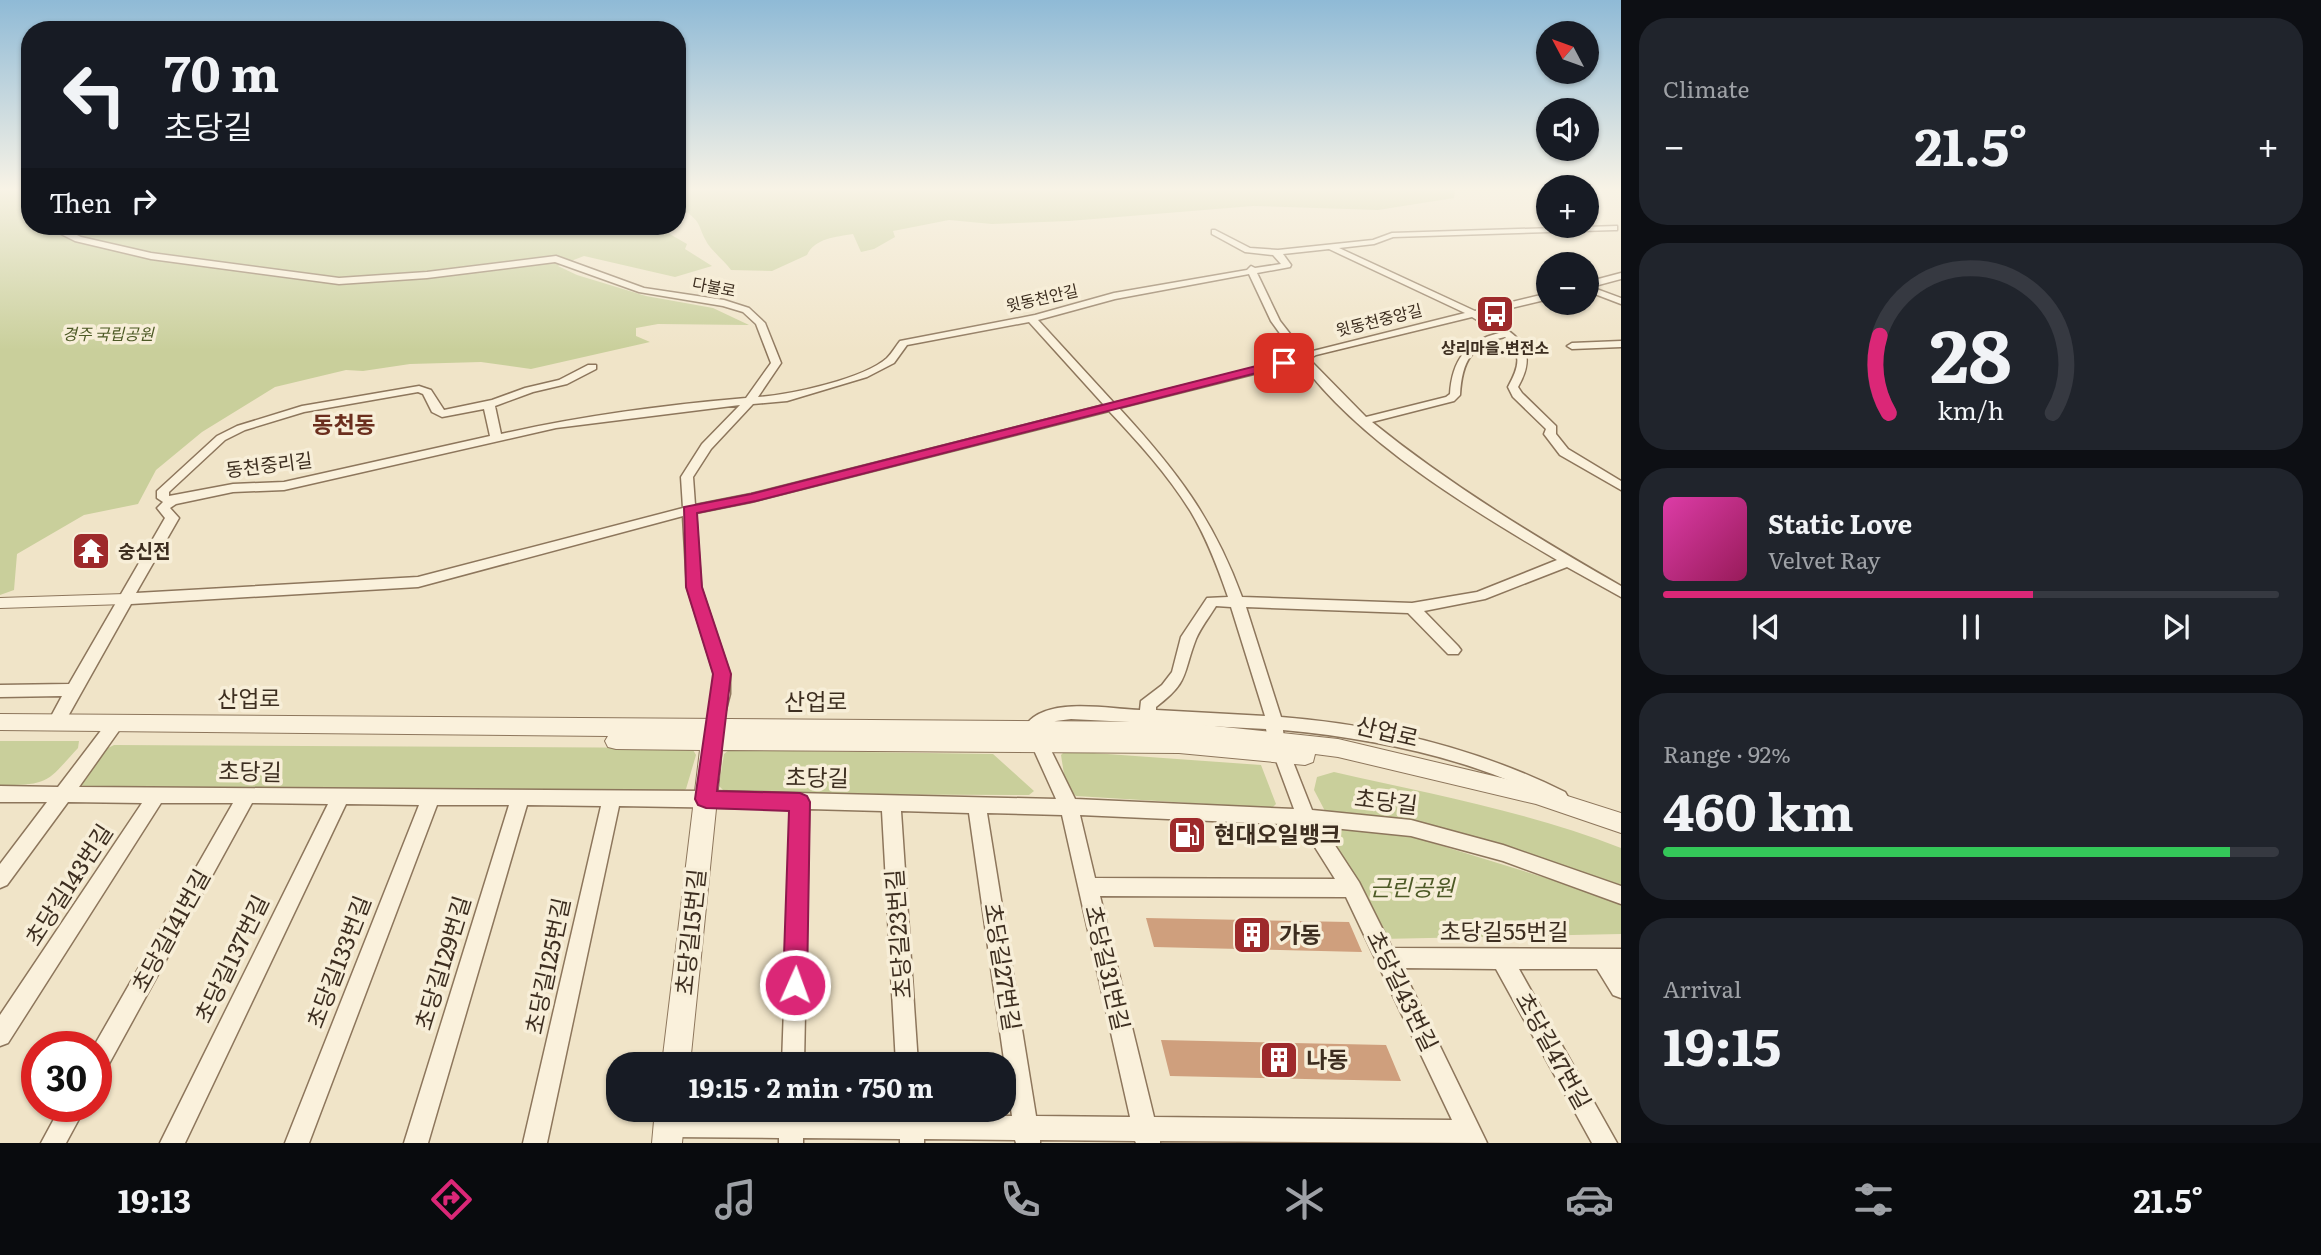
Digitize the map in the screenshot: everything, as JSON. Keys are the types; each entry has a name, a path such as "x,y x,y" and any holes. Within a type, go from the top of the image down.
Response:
{"street":[{"name":"다불로","path":"96,243 139,254 339,281 460,272 539,260 570,263 642,290 724,303 746,310 760,323 776,363 749,402 706,447 687,477 694,587 722,674 722,694 713,736"},
{"path":"1236,243 1248,250 1279,253 1362,243"},
{"path":"1331,247 1474,312 1507,334 1521,346 1522,366 1513,387 1517,395 1552,428 1550,434 1564,452 1621,486"},
{"name":"윗동천안길","path":"749,402 786,398 863,375 890,361 904,342 1031,319 1114,296 1251,269 1287,265 1279,253"},
{"path":"1251,269 1274,321 1301,359 1363,421 1509,528 1621,592"},
{"path":"1599,283 1621,276"},
{"path":"1599,292 1621,301"},
{"name":"윗동천중앙길","path":"125,598 418,582 689,510 751,498 1301,359 1313,353 1474,312 1536,299"},
{"name":"초당길43번길","path":"1031,319 1163,465 1197,512 1221,558 1237,602 1278,738 1306,817 1352,888 1473,1138 1146,1136"},
{"path":"1363,421 1450,399 1455,395 1458,363 1466,352 1483,341 1507,334"},
{"path":"1572,346 1621,345"},
{"path":"172,501 163,498 163,491 221,438 286,413 411,389 427,392 440,414 489,405 570,380 592,367"},
{"name":"동천중리길","path":"172,501 233,488 284,486 556,425 702,405 749,402"},
{"path":"489,405 496,439"},
{"path":"56,722 172,518 163,508 172,501"},
{"path":"1149,716 1147,705 1168,689 1179,673 1189,637 1212,601 1412,608 1480,596 1568,561"},
{"path":"0,603 125,598"},
{"path":"1412,608 1453,650"},
{"path":"0,691 76,690"},
{"path":"1035,735 1054,715 1149,716 1278,738"},
{"name":"산업로","path":"0,722 56,722 111,729"},
{"path":"0,879 111,729"},
{"name":"산업로","path":"0,734 111,729 713,736 1035,735 1180,744 1278,738 1338,748 1416,766 1578,808 1621,822"},
{"name":"초당길31번길","path":"1035,735 1069,807 1146,1136"},
{"name":"초당길15번길","path":"677,1052 713,736"},
{"name":"산업로","path":"1278,738 1551,811 1621,834"},
{"name":"초당길","path":"0,794 706,799 1069,807 1306,817 1411,828 1503,853 1621,895"},
{"name":"초당길143번길","path":"0,1035 156,796"},
{"name":"초당길141번길","path":"112,1036 246,797"},
{"name":"초당길137번길","path":"172,1143 340,798"},
{"name":"초당길133번길","path":"297,1143 430,799"},
{"name":"초당길129번길","path":"416,1143 520,799"},
{"name":"초당길125번길","path":"536,1143 611,800"},
{"path":"793,1052 800,802"},
{"name":"초당길23번길","path":"891,803 906,1052"},
{"name":"초당길27번길","path":"977,805 1027,1136"},
{"path":"1088,887 1352,888"},
{"name":"초당길55번길","path":"1386,958 1612,959"},
{"name":"초당길47번길","path":"1502,959 1605,1143"},
{"path":"1612,959 1621,987"},
{"path":"53,1143 65,1122"},
{"path":"668,1126 911,1127 1027,1136 1146,1136"}],"green space":[{"name":"경주 국립공원","path":"0,243 686,243 685,249 712,266 675,277 584,256 558,266 577,275 646,296 713,308 749,325 658,324 636,328 636,336 650,342 531,369 481,362 410,364 363,371 346,370 275,387 202,432 156,470 138,504 84,515 17,554 14,590 0,595"},
{"path":"708,243 818,243 807,255 772,271 731,270"},
{"path":"857,243 884,243 874,249 861,252"},
{"path":"0,741 79,741 78,748 45,780 38,783 0,785"},
{"path":"114,745 692,748 696,755 686,789 679,793 83,789 81,781 106,749"},
{"path":"729,750 993,754 1034,791 1029,795 727,794 719,786 724,754"},
{"path":"1065,751 1261,765 1276,804 1272,808 1076,796 1066,787 1061,755"},
{"path":"1334,772 1515,814 1621,848 1621,886 1566,867 1434,829 1325,811 1314,790 1317,777"},
{"name":"근린공원","path":"1325,820 1413,837 1621,901 1621,934 1380,939"}],"building":[{"name":"가동","path":"1146,918 1349,922 1362,952 1154,947"},
{"name":"나동","path":"1161,1040 1386,1045 1401,1081 1170,1076"}],"place":[{"name":"상리마을.변전소","path":"1495,314"},
{"name":"숭신전","path":"91,551"},
{"name":"현대오일뱅크","path":"1187,835"},
{"name":"가동","path":"1252,935"},
{"name":"나동","path":"1279,1060"}],"district":[{"name":"동천동","path":"344,425"}],"route":[{"path":"795,985 800,802 706,799 713,729 722,694 722,674 694,587 689,510 751,498 1284,363"}]}
